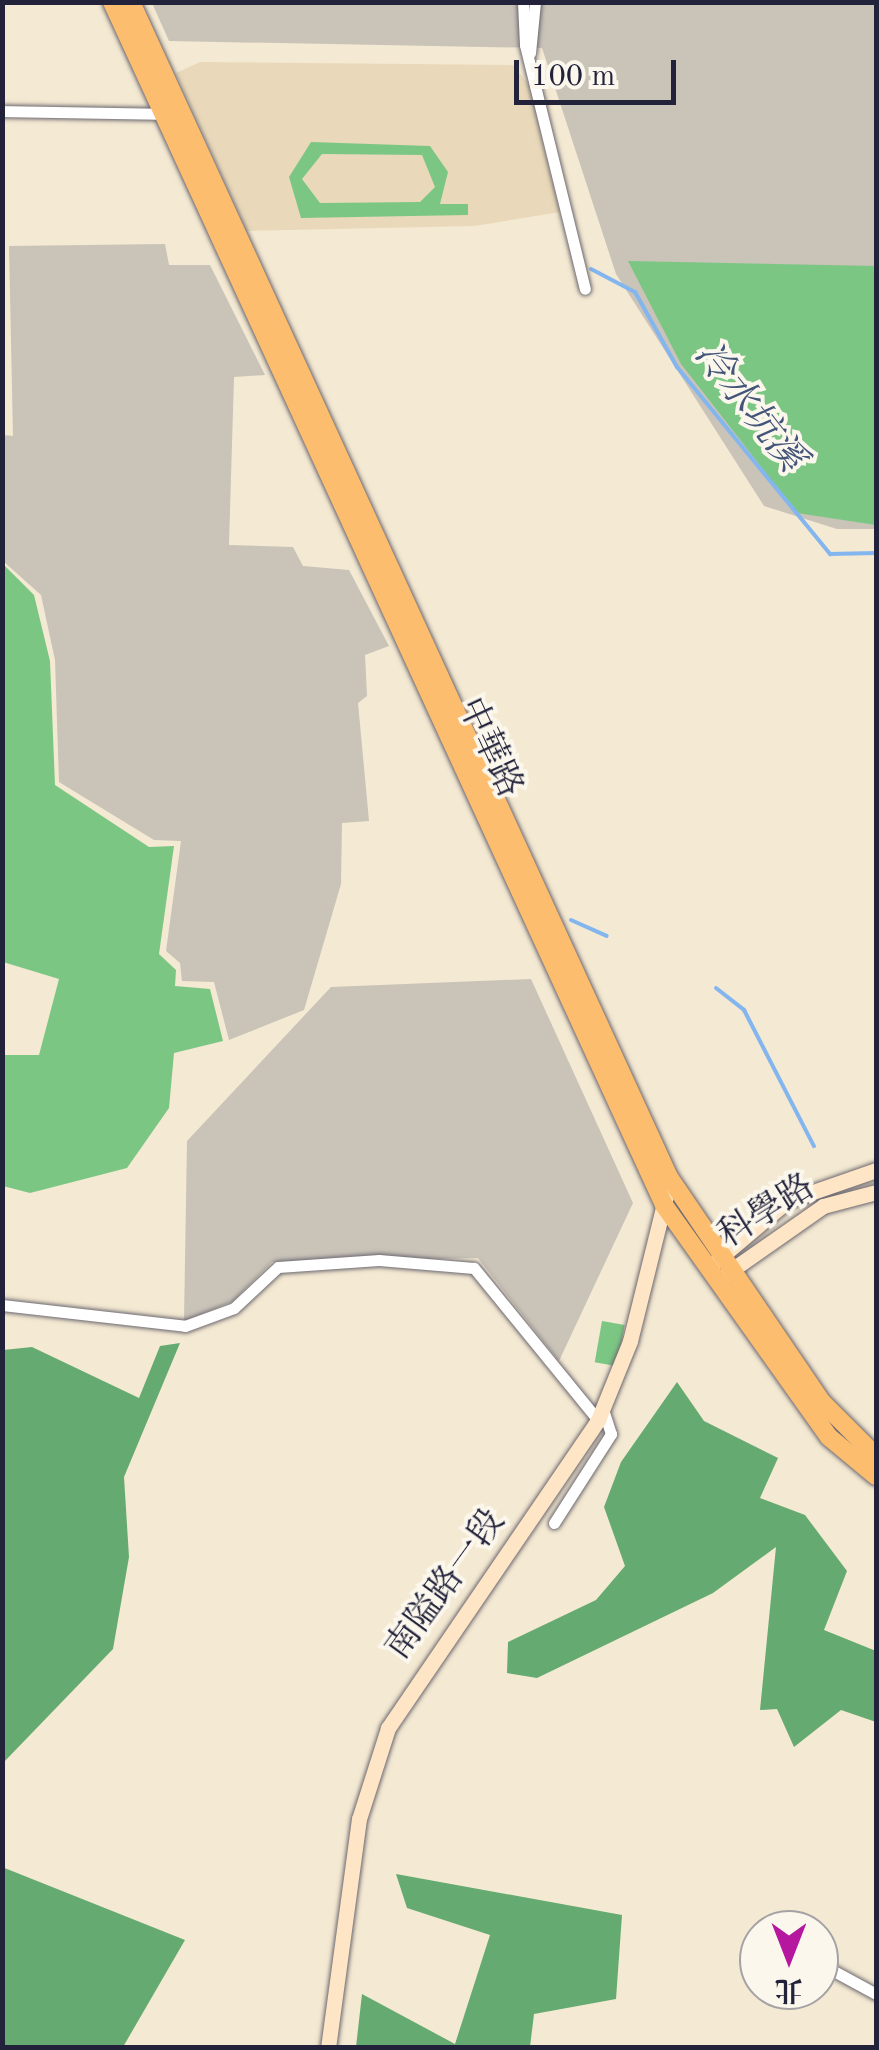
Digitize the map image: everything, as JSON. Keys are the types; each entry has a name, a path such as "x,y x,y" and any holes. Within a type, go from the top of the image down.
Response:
{"main road":[{"name":"中華路","path":"112,2 170,112 585,1014 664,1205 829,1437 876,1476"},
{"name":"中華路","path":"131,2 170,112"},
{"name":"中華路","path":"585,1014 670,1178 822,1402 876,1456"}],"street":[{"path":"523,2 530,53 585,289"},
{"path":"530,53 534,2"},
{"path":"2,110 170,112"},
{"name":"科學路","path":"876,1170 810,1188 719,1252 712,1274 736,1274 802,1218 876,1192"},
{"name":"南隘路一段","path":"328,2048 359,1819 388,1728 600,1415 630,1341 670,1178"},
{"path":"2,1305 184,1326 234,1308 278,1267 379,1260 474,1268 612,1434 554,1523"},
{"path":"839,1975 876,1994"}],"shaded area":[{"path":"152,3 876,3 876,529 837,529 764,506 616,274 542,48 169,41"},
{"path":"200,62 513,65 529,85 560,212 475,226 247,231 176,73"},
{"path":"165,244 169,265 210,265 265,375 234,377 229,545 293,547 303,566 349,570 389,646 365,655 367,696 358,703 369,821 342,823 341,884 304,1010 229,1040 214,982 182,981 180,963 166,951 181,841 154,840 59,782 55,660 41,595 3,561 3,435 13,436 9,246"},
{"path":"531,979 633,1203 559,1361 478,1258 272,1262 233,1301 184,1321 187,1141 331,987"}],"green space":[{"path":"311,142 430,146 448,172 440,204 468,204 468,215 301,218 289,177","holes":["322,154 422,155 435,187 420,202 320,203 302,179"]},
{"path":"628,261 876,266 876,525 797,513 681,364"},
{"path":"3,564 34,595 50,661 55,785 149,847 174,846 159,954 176,970 175,986 210,989 223,1041 174,1053 169,1108 127,1168 30,1193 3,1186 3,1055 39,1055 59,979 3,962"},
{"path":"602,1321 625,1325 617,1366 595,1362"},
{"path":"180,1343 124,1477 129,1557 113,1649 3,1763 3,1350 32,1347 139,1398 160,1346"},
{"path":"677,1382 704,1421 778,1458 760,1498 805,1515 847,1571 824,1630 876,1651 876,1722 841,1710 794,1747 777,1709 760,1710 776,1547 713,1593 537,1678 507,1673 508,1642 596,1600 625,1566 604,1507 621,1462"},
{"path":"2,1867 185,1940 123,2047 3,2047"},
{"path":"396,1874 622,1915 616,1999 534,2014 530,2047 356,2047 362,1994 455,2044 490,1935 407,1908"}],"waterway":[{"name":"冷水坑溪","path":"591,269 635,292 677,367 830,554 876,553"},
{"path":"571,920 607,936"},
{"path":"716,988 744,1010 814,1146"}]}
